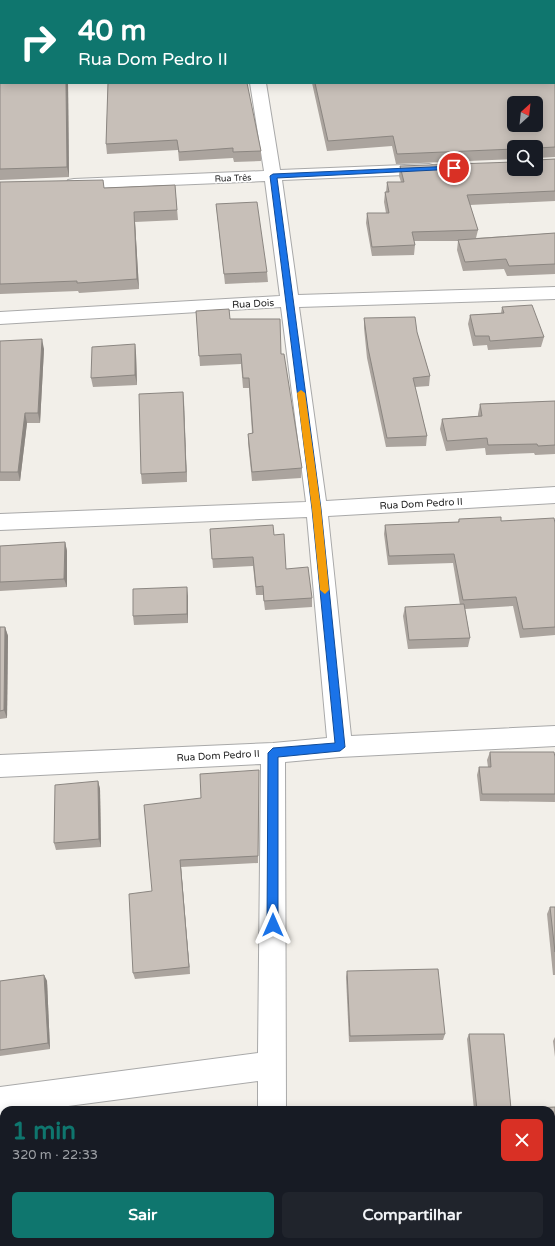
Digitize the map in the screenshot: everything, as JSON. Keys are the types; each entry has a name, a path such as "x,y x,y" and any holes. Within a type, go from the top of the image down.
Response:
{"street":[{"path":"258,84 273,176 288,301 317,509 340,747"},
{"name":"Rua Três","path":"62,184 444,168"},
{"name":"Rua Dois","path":"0,318 288,301 555,293"},
{"name":"Rua Dom Pedro II","path":"0,522 317,509 555,496"},
{"name":"Rua Dom Pedro II","path":"0,766 273,753 340,747 555,736"},
{"path":"272,1106 273,753"},
{"path":"0,1100 272,1065"}],"building":[{"path":"0,84 66,84 67,167 0,169"},
{"path":"108,84 247,84 261,151 233,152 233,148 179,152 177,140 106,144"},
{"path":"315,84 555,84 555,147 543,148 543,140 507,140 507,149 397,154 393,136 328,141"},
{"path":"555,159 555,191 467,195 478,230 412,232 415,245 372,247 367,213 389,213 385,192 389,192 387,182 404,182 400,166 507,162 507,176 543,176 543,160"},
{"path":"103,180 104,188 175,185 177,210 134,212 137,279 77,283 77,281 0,284 0,182"},
{"path":"257,202 267,272 224,274 216,204"},
{"path":"555,233 555,264 509,266 506,259 465,262 458,240"},
{"path":"532,305 544,337 490,341 489,336 475,336 470,315 504,313 502,307"},
{"path":"229,309 230,319 280,319 281,354 284,354 302,468 252,472 248,434 253,433 249,378 243,378 241,354 199,356 196,311"},
{"path":"415,317 417,332 430,376 413,378 427,436 387,438 368,348 364,318"},
{"path":"42,339 38,413 25,413 18,472 0,472 0,341"},
{"path":"135,344 135,375 91,378 92,347"},
{"path":"183,392 186,472 141,474 139,394"},
{"path":"555,401 555,445 488,445 487,438 447,441 442,419 482,416 480,404"},
{"path":"501,517 501,521 554,518 555,627 523,629 516,597 463,600 454,554 389,556 385,525 459,522 459,519"},
{"path":"273,525 274,535 284,534 286,569 308,567 312,598 264,601 263,586 256,587 253,557 212,559 210,529"},
{"path":"65,542 64,579 0,582 0,546"},
{"path":"187,587 187,614 133,616 133,589"},
{"path":"464,604 470,638 409,640 405,607"},
{"path":"0,627 5,627 4,710 0,711"},
{"path":"490,752 554,752 555,794 482,794 479,767 491,767"},
{"path":"259,770 258,856 180,860 189,967 133,973 129,894 152,891 144,805 201,798 200,774"},
{"path":"98,781 99,839 54,843 55,785"},
{"path":"550,907 555,907 555,952"},
{"path":"438,969 445,1034 350,1036 347,971"},
{"path":"44,975 48,1043 0,1050 0,981"},
{"path":"469,1034 504,1034 511,1106 477,1106"}],"slow traffic":[{"path":"301,393 317,509 325,590"}],"route":[{"path":"273,925 273,753 340,747 317,509 288,301 273,176 454,168"}]}
